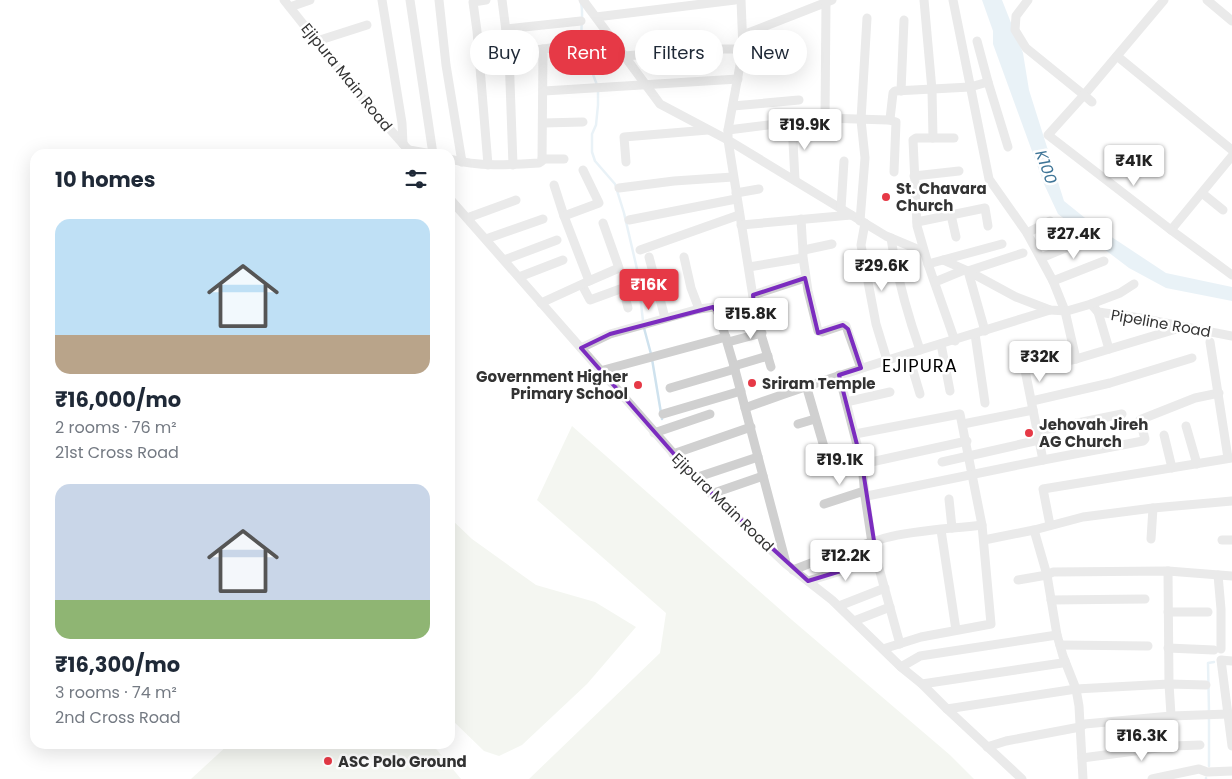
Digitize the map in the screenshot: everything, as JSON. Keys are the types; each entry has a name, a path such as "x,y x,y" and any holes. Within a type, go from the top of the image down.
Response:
{"street":[{"path":"287,4 310,0"},
{"path":"382,0 408,149"},
{"path":"410,0 431,149"},
{"path":"439,0 446,65 462,162"},
{"path":"486,0 473,2 488,165"},
{"path":"502,0 506,29 581,21"},
{"path":"583,0 606,30"},
{"path":"596,17 735,0"},
{"path":"741,0 743,30"},
{"path":"924,0 932,90 933,138"},
{"path":"953,0 989,179 1027,233 1053,281 1065,311 1076,359"},
{"path":"1028,0 1016,16 1015,30 1026,48 1092,102"},
{"path":"1164,0 1084,96 1048,135 1232,275"},
{"path":"1207,0 1232,21"},
{"path":"756,30 829,1 825,118"},
{"name":"Ejipura Main Road","path":"287,4 367,104 408,149"},
{"path":"867,18 862,120 865,158 861,245 876,324 887,360"},
{"path":"901,91 904,20"},
{"path":"317,40 367,25"},
{"path":"977,41 1008,147"},
{"path":"539,50 549,48"},
{"path":"455,160 488,165 539,163 542,159 543,49"},
{"path":"733,49 704,49 625,56 660,104 708,130 728,135 862,222 891,238 924,252"},
{"path":"1118,56 1232,150"},
{"path":"510,75 513,165"},
{"path":"739,75 728,135 733,177 754,302 752,305 771,367"},
{"path":"544,91 738,79"},
{"path":"889,120 893,93 895,91 970,87 988,82"},
{"path":"733,106 799,100"},
{"path":"728,135 825,118 889,120 896,122 894,172"},
{"path":"543,123 583,122"},
{"path":"792,123 795,180"},
{"path":"626,162 624,137 708,130"},
{"path":"954,138 916,138 913,140 917,222 924,252 954,340"},
{"path":"1171,230 1232,156"},
{"path":"542,159 564,159"},
{"path":"841,209 844,161"},
{"path":"564,216 600,203 584,170"},
{"path":"914,176 959,171"},
{"path":"619,188 674,181 733,177"},
{"path":"554,185 590,300 623,288 628,308"},
{"path":"629,220 760,189"},
{"path":"1202,193 1223,210"},
{"path":"467,218 516,200"},
{"name":"Ejipura Main Road","path":"455,205 695,478 790,567 839,606 901,667 922,684 1022,779"},
{"path":"917,222 985,208 988,226"},
{"path":"951,214 956,237"},
{"path":"640,250 739,215"},
{"path":"741,225 851,215"},
{"path":"486,239 543,219"},
{"path":"801,219 805,278 818,331 822,332 846,326 861,368"},
{"path":"1027,233 1050,221"},
{"path":"541,303 619,268 603,223"},
{"path":"891,238 897,276 920,350"},
{"path":"504,260 557,240"},
{"path":"749,267 803,254 832,244"},
{"path":"928,264 1002,244"},
{"path":"1041,258 1075,244"},
{"path":"935,282 966,270 1023,253"},
{"path":"649,257 665,318"},
{"path":"684,257 691,288 699,309"},
{"path":"519,277 564,260"},
{"name":"Pipeline Road","path":"943,260 1016,297 1050,310 1067,312 1091,304 1098,312 1232,336"},
{"path":"1053,281 1104,261"},
{"path":"966,270 985,331"},
{"path":"753,295 805,278"},
{"path":"1091,304 1120,293 1134,284"},
{"path":"719,314 752,305"},
{"path":"580,348 610,334 699,309 715,307 719,314 735,367 763,476 790,567 890,537 982,525"},
{"path":"745,408 839,375 1050,310"},
{"path":"1098,312 1109,349"},
{"path":"1043,460 1025,370 1076,359 1183,327"},
{"path":"600,371 651,357 762,333"},
{"path":"975,334 985,402"},
{"path":"1050,525 1043,489 1230,458 1210,342"},
{"path":"941,344 950,392"},
{"path":"908,354 920,394"},
{"path":"670,388 768,356"},
{"path":"964,424 1192,358"},
{"path":"839,375 862,464 872,542 900,644"},
{"path":"806,386 831,471"},
{"path":"663,414 741,391"},
{"path":"846,402 890,392"},
{"path":"824,504 865,493 972,475 1143,441 1145,438 1140,420 1194,398 1219,393"},
{"path":"654,433 710,414"},
{"path":"942,462 1122,414"},
{"path":"855,434 961,415 984,540 990,624 921,637 883,649"},
{"path":"798,424 815,419"},
{"path":"1186,426 1197,464"},
{"path":"673,454 751,427"},
{"path":"1164,435 1172,468"},
{"path":"862,464 966,441"},
{"path":"695,478 758,457"},
{"path":"711,494 763,476"},
{"path":"949,500 952,528"},
{"path":"984,540 1084,517 1152,508 1232,501"},
{"path":"1152,508 1152,539"},
{"path":"941,530 956,630"},
{"path":"1034,530 1048,575 1057,635 1076,689 1083,779"},
{"path":"808,581 877,560"},
{"path":"1168,571 1169,684 1173,746"},
{"path":"1018,580 1048,575 1053,572 1168,571 1232,576"},
{"path":"1218,575 1221,609 1219,654 1232,746"},
{"path":"839,606 885,588"},
{"path":"1051,600 1145,599"},
{"path":"854,621 890,607"},
{"path":"1168,612 1208,612"},
{"path":"901,667 920,656 1057,635"},
{"path":"1060,646 1148,646"},
{"path":"1168,648 1219,654 1232,660"},
{"path":"922,684 1065,661"},
{"path":"947,709 1076,689 1169,684 1206,685"},
{"path":"987,747 1080,727 1085,724 1171,716 1228,714"},
{"path":"1082,758 1173,746 1200,745"},
{"path":"1152,779 1198,769 1207,772 1232,771"}],"highlighted area":[{"path":"805,278 818,333 843,325 848,329 861,368 839,375 862,464 877,560 808,581 695,478 581,348 610,334 713,307 719,315 754,305 753,295"}],"shaded area":[{"path":"572,426 792,620 950,755 974,779 529,779 660,653 666,613 537,500"},
{"path":"455,523 472,539 536,585 595,602 636,627 587,684 522,745 499,756 484,751 455,723"},
{"name":"ASC Polo Ground","path":"224,749 436,749 461,779 191,779"}],"water":[{"name":"K100","path":"982,0 1002,0 1023,53 1029,90 1064,201 1095,226 1166,273 1232,287 1232,301 1166,288 1129,268 1058,214 1044,184 993,44 993,31"}],"waterway":[{"path":"581,3 582,39 597,85"},
{"path":"598,90 596,125 592,134 592,152 595,161 615,184 624,213 637,269 643,321"},
{"path":"644,328 651,354"},
{"path":"652,359 662,419"},
{"path":"1209,711 1208,663 1214,662"},
{"path":"1209,718 1209,766"}],"place":[{"name":"St. Chavara Church","path":"886,197"},
{"name":"Sriram Temple","path":"752,383"},
{"name":"Government Higher Primary School","path":"638,385"},
{"name":"Jehovah Jireh AG Church","path":"1029,433"},
{"name":"ASC Polo Ground","path":"328,761"}],"district":[{"name":"EJIPURA","path":"920,365"}]}
